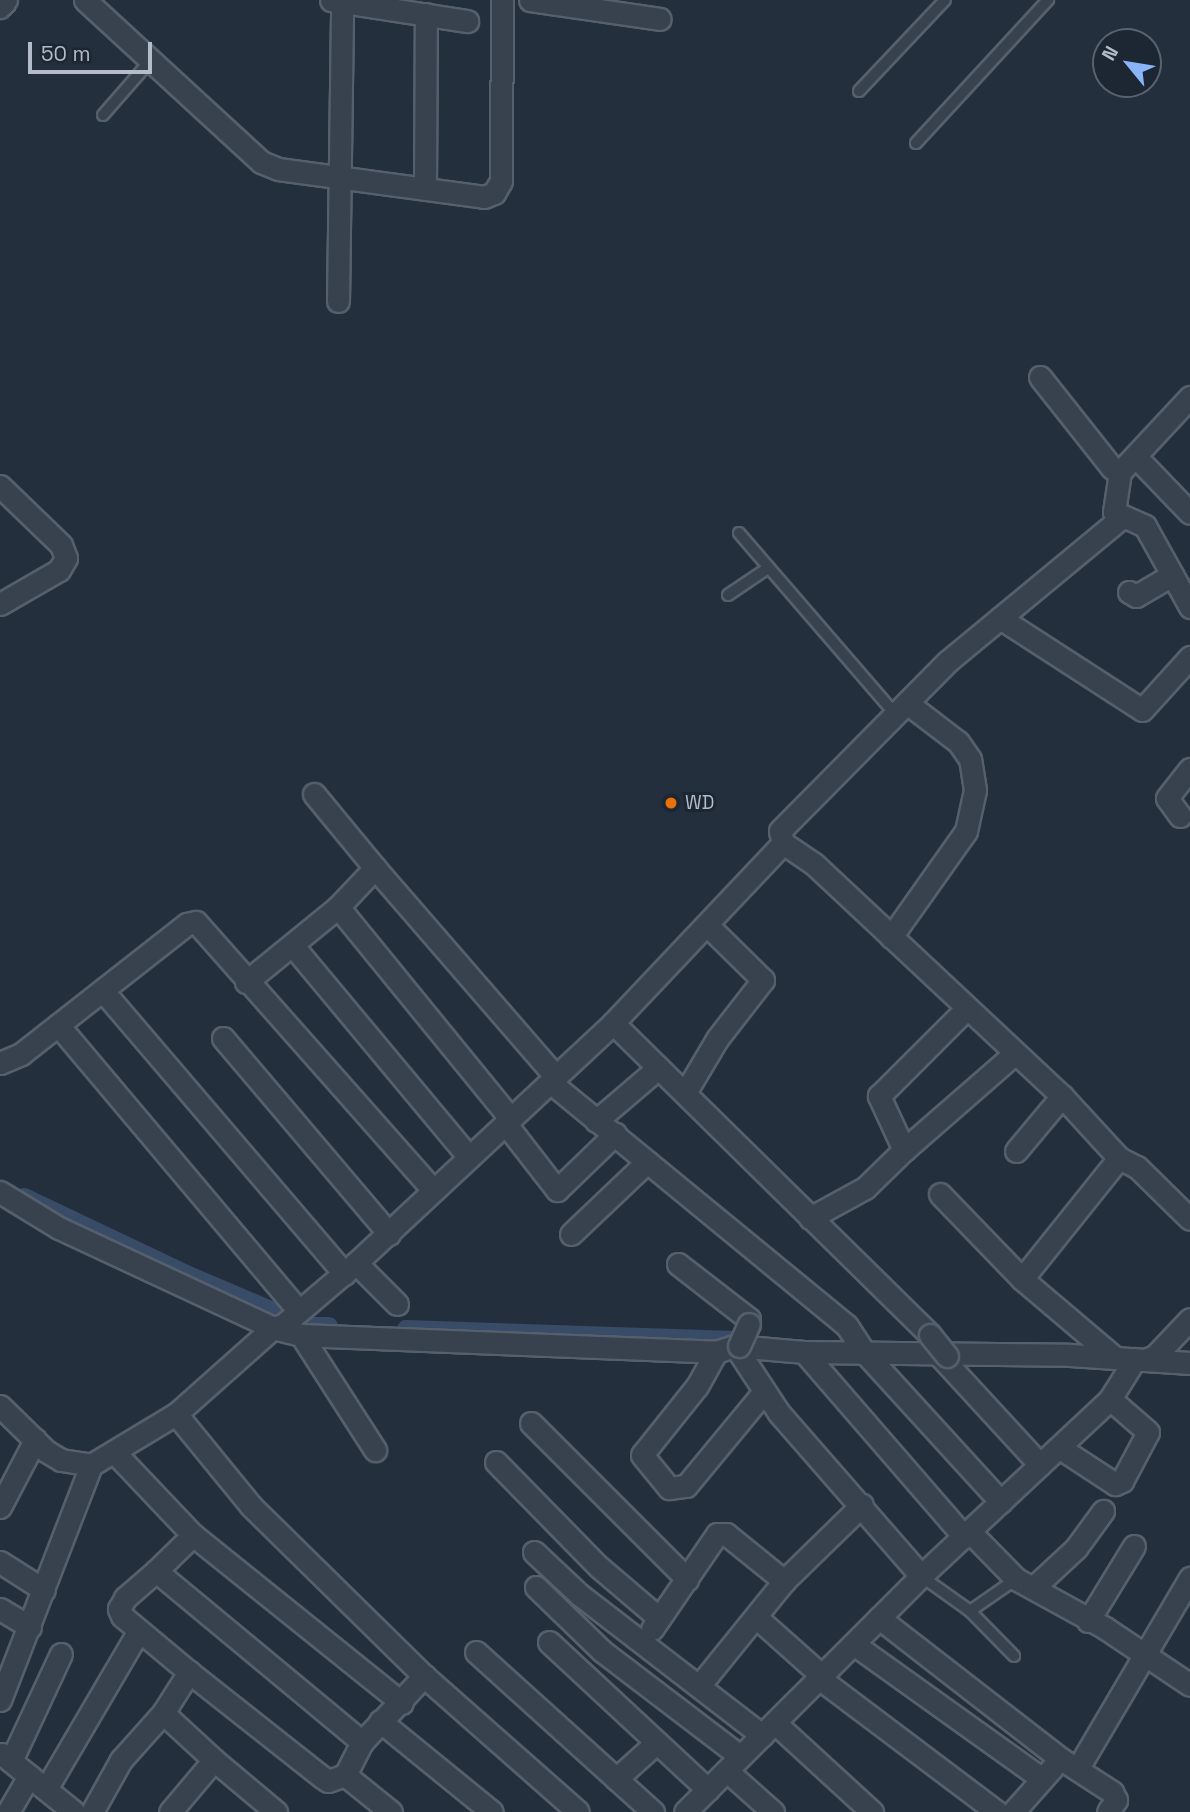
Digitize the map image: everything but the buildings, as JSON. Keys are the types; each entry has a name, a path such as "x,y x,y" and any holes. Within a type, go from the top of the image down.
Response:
{"street":[{"path":"0,7 6,0"},
{"path":"85,0 261,162 278,169 484,197 494,193 501,181 502,0"},
{"path":"530,0 660,19"},
{"path":"338,302 337,1 467,21"},
{"path":"425,189 426,14"},
{"path":"1040,377 1112,468 1137,466 1190,513"},
{"path":"1188,404 1137,466 1128,518 1172,575 1190,607"},
{"path":"0,486 61,545 66,558 59,570 0,604"},
{"path":"0,1406 35,1440 61,1460 91,1465 116,1454 176,1414 290,1323 389,1234 613,1023 708,926 782,839 948,661 1007,622 1121,519 1128,518"},
{"path":"1129,592 1136,596 1172,575"},
{"path":"1007,622 1142,710 1190,657"},
{"path":"891,937 966,831 975,790 970,759 929,719 904,708"},
{"path":"1180,817 1167,798 1190,769"},
{"path":"314,794 553,1079 596,1121 615,1133 847,1326 864,1352 1001,1502"},
{"path":"782,839 814,864 1062,1096 1119,1158 1137,1167 1188,1214"},
{"path":"246,982 338,907 375,868"},
{"path":"338,907 507,1121 557,1190 615,1133"},
{"path":"0,1063 58,1025 187,924 196,922 246,982 433,1190"},
{"path":"685,1093 717,1039 763,980 708,926"},
{"path":"293,946 469,1157"},
{"path":"103,991 350,1269 397,1304"},
{"path":"904,1150 879,1096 967,1009"},
{"path":"613,1023 810,1218 881,1282 930,1335 943,1356 1040,1465"},
{"path":"58,1025 290,1323 375,1450"},
{"path":"223,1038 389,1234"},
{"path":"810,1218 865,1188 904,1150 1015,1053"},
{"path":"596,1121 659,1068"},
{"path":"1016,1151 1062,1096"},
{"path":"1021,1279 1119,1158"},
{"path":"571,1234 647,1162"},
{"path":"0,1192 59,1228 290,1323 804,1352 943,1356 1125,1354 1190,1363"},
{"path":"940,1194 1021,1279 1125,1354"},
{"path":"678,1264 749,1319 749,1324 642,1455 669,1488 686,1486 763,1393"},
{"path":"685,1812 820,1676 855,1646 921,1576 1111,1398 1125,1354 1187,1322"},
{"path":"730,1348 763,1393 921,1576"},
{"path":"804,1352 967,1534 1025,1583 1190,1685"},
{"path":"1060,1448 1115,1485 1122,1481 1149,1432 1111,1398"},
{"path":"176,1414 251,1506 425,1676 578,1812"},
{"path":"531,1423 687,1579"},
{"path":"0,1507 35,1440"},
{"path":"116,1454 193,1535 402,1703"},
{"path":"496,1462 590,1559 659,1618"},
{"path":"1,1696 91,1465"},
{"path":"699,1686 784,1581 862,1505"},
{"path":"1025,1583 1076,1548 1103,1511"},
{"path":"643,1642 721,1532 784,1581"},
{"path":"193,1535 120,1604 122,1616 138,1632 328,1781 345,1775 362,1741 380,1721 402,1703 425,1676"},
{"path":"1088,1621 1134,1546"},
{"path":"534,1552 580,1595 699,1686 768,1729 872,1812"},
{"path":"0,1562 44,1590"},
{"path":"156,1571 362,1741"},
{"path":"1013,1812 1041,1777 1070,1764 1145,1656 1190,1578"},
{"path":"537,1587 602,1651 733,1763 773,1812"},
{"path":"0,1609 30,1627"},
{"path":"757,1617 820,1676 996,1812"},
{"path":"879,1618 1116,1796 1108,1812"},
{"path":"8,1812 38,1783 138,1632"},
{"path":"549,1642 708,1790"},
{"path":"855,1646 1041,1777"},
{"path":"477,1652 653,1812"},
{"path":"61,1654 5,1757 69,1810"},
{"path":"92,1812 121,1760 163,1713 189,1672"},
{"path":"163,1713 276,1812"},
{"path":"380,1721 492,1812"},
{"path":"616,1779 656,1743"},
{"path":"170,1812 214,1760"},
{"path":"345,1775 391,1812"}],"lane":[{"path":"859,90 945,0"},
{"path":"916,143 1048,0"},
{"path":"103,115 151,60"},
{"path":"739,533 768,568 904,708"},
{"path":"728,595 768,568"},
{"path":"921,1576 970,1611 1014,1656"},
{"path":"970,1611 1025,1583"}],"waterway":[{"path":"24,1197 184,1273 308,1326 329,1326"},
{"path":"406,1329 742,1340"}],"place":[{"name":"WD","path":"671,803"}]}
